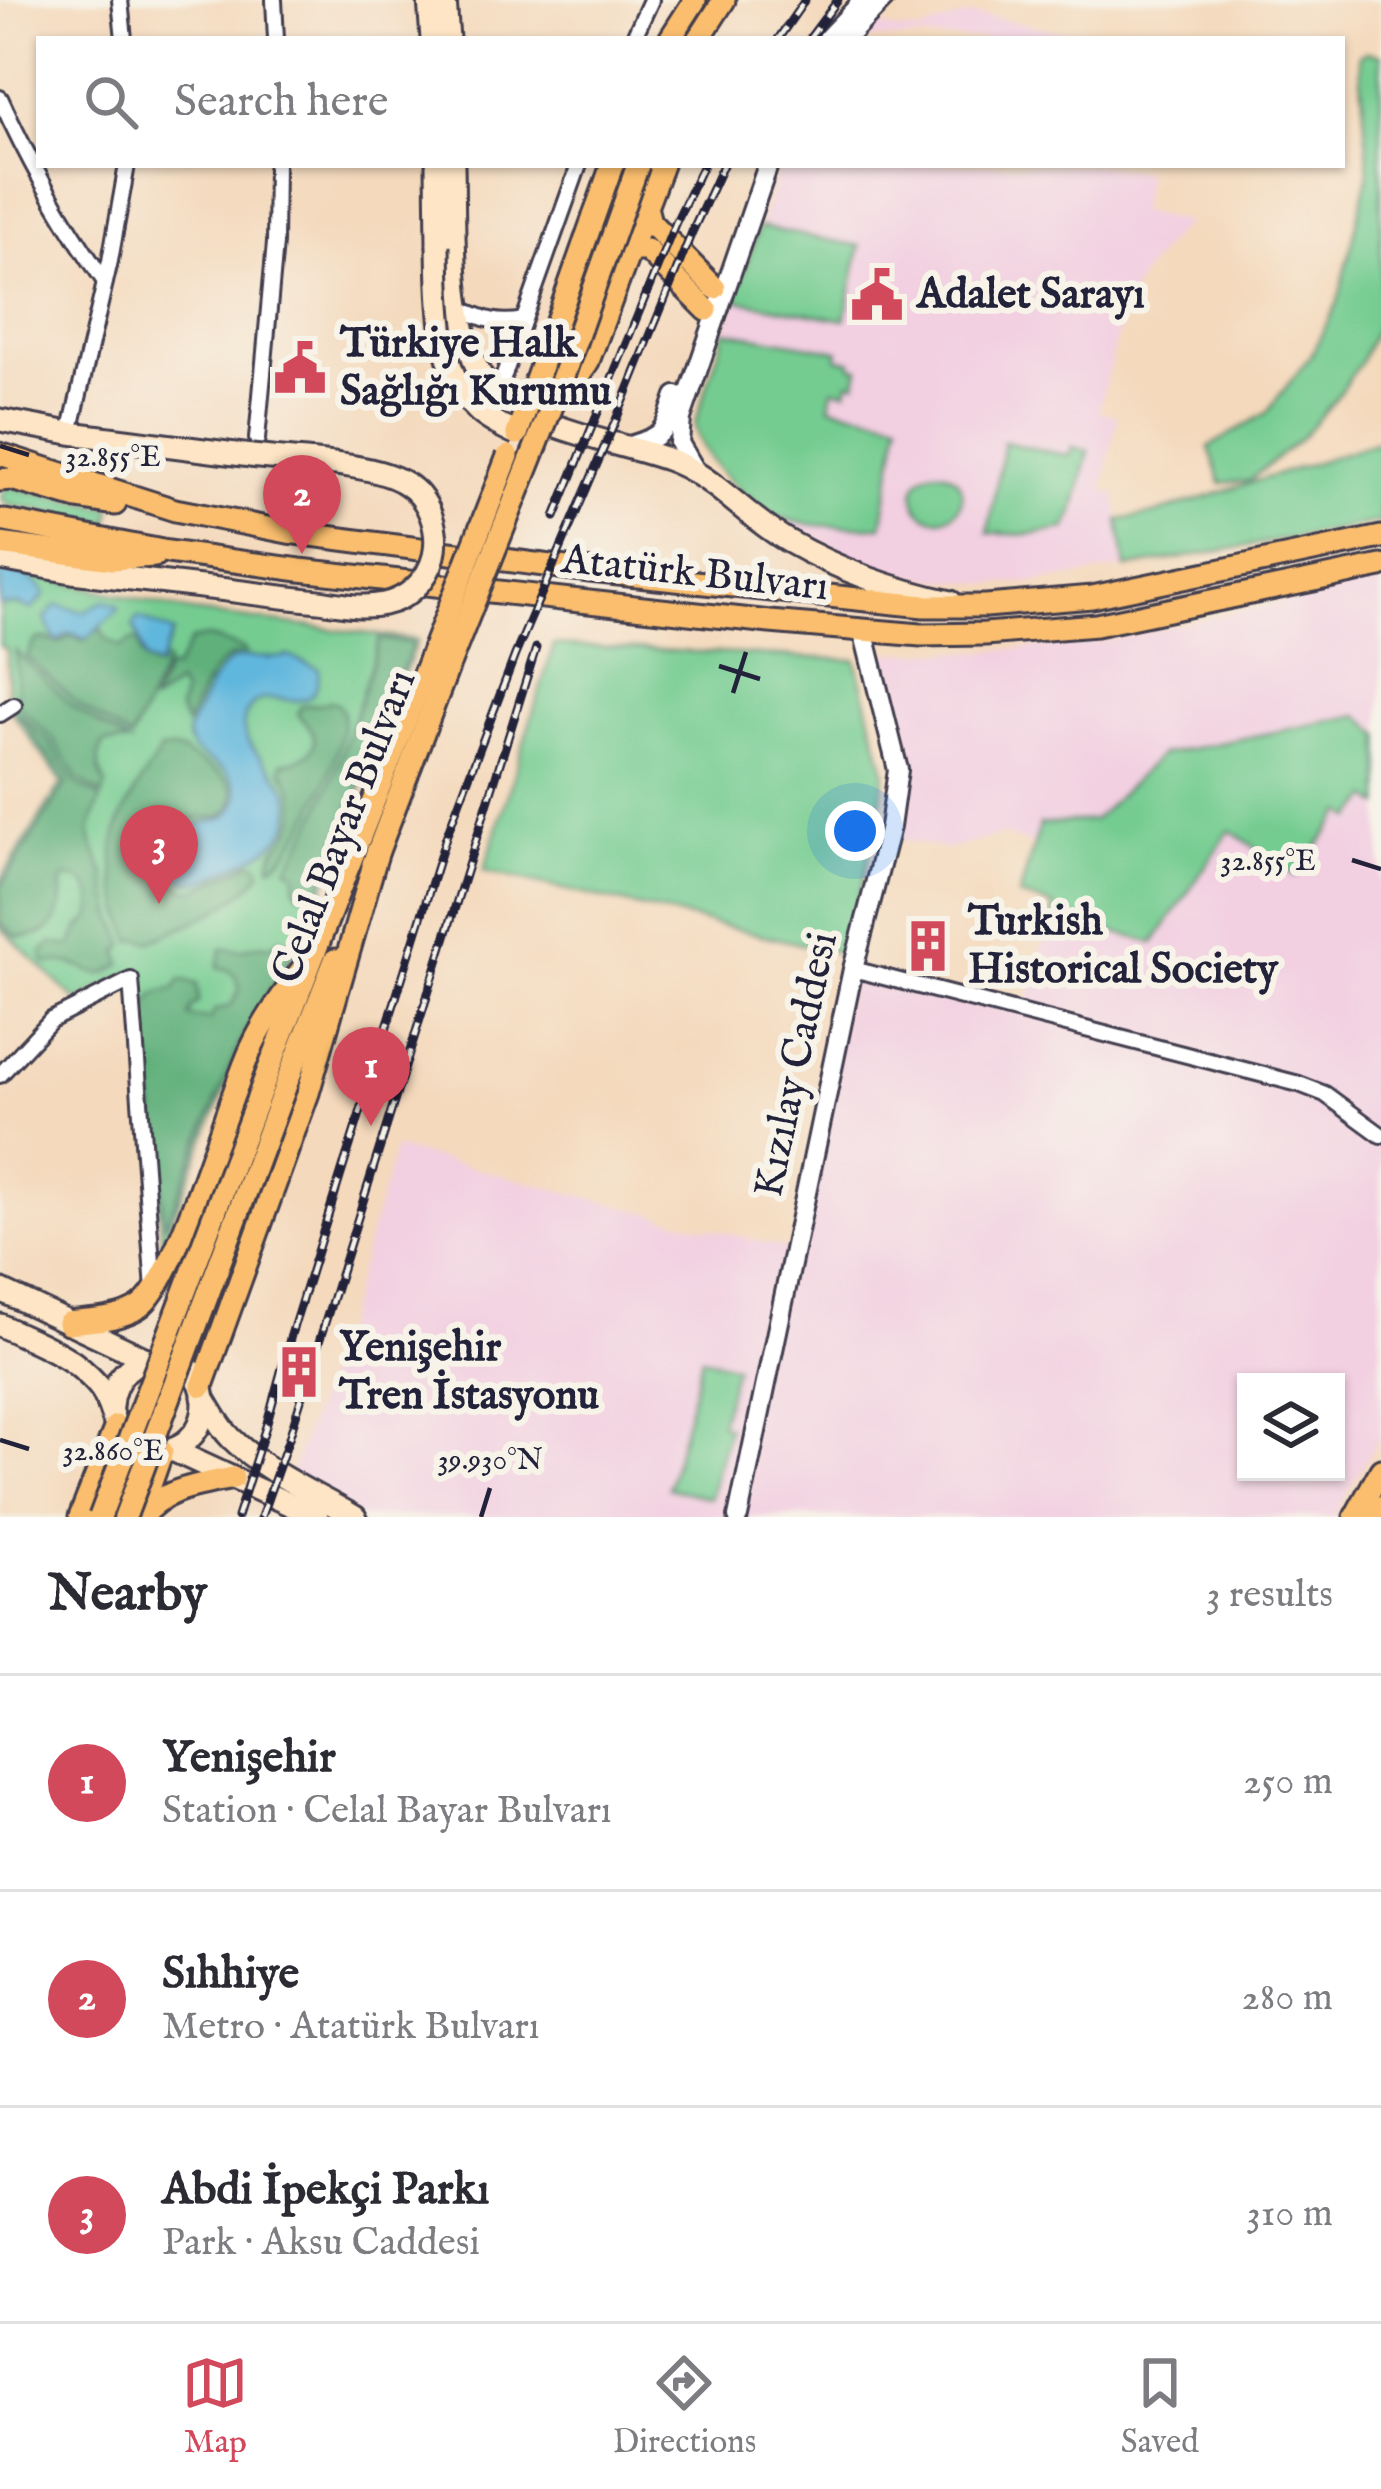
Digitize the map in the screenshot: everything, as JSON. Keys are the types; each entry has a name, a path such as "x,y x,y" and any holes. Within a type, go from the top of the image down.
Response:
{"main road":[{"path":"429,0 433,36"},
{"path":"445,0 448,36"},
{"path":"672,36 695,0"},
{"path":"437,168 444,340 455,376 474,408 528,439"},
{"path":"453,168 463,329 473,360 497,395"},
{"name":"Celal Bayar Bulvarı","path":"125,1517 277,1078 313,955 440,660 528,439 611,168"},
{"name":"Celal Bayar Bulvarı","path":"528,439 556,396 637,168"},
{"path":"556,396 587,364 661,168"},
{"path":"646,207 650,222 720,290"},
{"path":"630,250 646,250 712,312"},
{"name":"Atatürk Bulvarı","path":"497,395 532,415 695,472 785,540 883,583 969,606"},
{"path":"0,420 70,433 254,448 379,473 416,492 429,512 436,538 428,573 408,593 383,605 72,572 0,559"},
{"name":"Atatürk Bulvarı","path":"1,454 175,510 288,532 590,571 923,606 1092,597 1381,537"},
{"path":"0,480 77,498 175,510"},
{"path":"0,509 84,536"},
{"name":"Atatürk Bulvarı","path":"0,520 168,552 354,577 921,635 1096,625 1381,566"},
{"path":"0,544 112,559 168,552"},
{"name":"Celal Bayar Bulvarı","path":"100,1517 277,1078 378,850 440,660"},
{"path":"166,1450 181,1445 202,1419 202,1391 308,1093 378,850"},
{"path":"68,1322 116,1317 154,1293 179,1243 253,1046 313,955"},
{"path":"0,1290 146,1359"},
{"path":"0,1325 75,1364 100,1389 134,1445 166,1450 317,1517"},
{"path":"80,1517 114,1416 111,1396 120,1377 127,1369 157,1357 188,1368 222,1427 241,1446 355,1517"},
{"path":"140,1517 166,1450"},
{"path":"1354,1517 1381,1470"},
{"path":"140,1517 171,1492 233,1478"},
{"path":"1375,1517 1381,1507"}],"street":[{"path":"120,0 124,36"},
{"path":"274,0 276,36"},
{"path":"634,36 651,0"},
{"path":"830,36 864,0"},
{"path":"847,36 883,0"},
{"path":"0,98 70,230 105,282"},
{"path":"70,433 126,168"},
{"path":"254,448 275,242 276,168"},
{"path":"497,395 577,168"},
{"path":"720,290 754,168"},
{"path":"626,447 657,436 665,427 767,168"},
{"path":"460,308 486,321 523,320"},
{"path":"695,472 682,450 679,432 712,312"},
{"name":"Kızılay Caddesi","path":"738,1517 853,969 890,826 898,770 863,630"},
{"path":"0,714 14,705"},
{"path":"853,969 1299,1084 1324,1094 1381,1135"},
{"path":"0,1075 51,1020 131,980 154,1293"}],"shaded area":[{"path":"972,15 1083,36 861,36 875,21 895,30 921,32"},
{"path":"779,168 1118,168 1146,173 1139,212 1188,222 1168,241 1133,290 1099,411 1118,416 1103,488 1106,493 1115,491 1126,568 1035,583 988,584 921,578 867,563 792,527 738,487 708,459 696,438 695,423"},
{"path":"1381,581 1381,735 1358,715 1161,755 1094,820 1040,825 1034,845 1001,835 947,850 888,836 898,770 885,653 1099,642"},
{"path":"1381,742 1381,1435 1333,1517 355,1517 289,1479 345,1319 395,1148 794,1250 853,969 1024,1013 1052,915 1154,943 1230,829"}],"green space":[{"path":"1359,55 1381,55 1381,316 1360,363 1302,437 1249,481 1221,483 1209,447 1266,413 1311,355 1338,302 1369,172"},
{"path":"759,227 860,246 845,320 735,300"},
{"path":"725,331 839,351 837,358 859,368 856,383 849,382 847,391 833,389 830,406 900,421 882,526 817,525 779,517 740,491 714,464 697,436 695,423"},
{"path":"1381,441 1381,522 1126,568 1119,520 1154,514"},
{"path":"1004,442 1070,456 1072,447 1089,451 1066,529 1028,535 988,533"},
{"path":"938,471 955,478 962,495 955,512 938,519 921,512 914,495 921,478"},
{"path":"10,487 112,508 109,523 8,505 1,498"},
{"path":"0,567 192,612 417,640 306,936 247,1036 162,1243 138,977 130,973 77,1001 0,927 0,881 62,783 5,702 7,650 0,646"},
{"path":"100,628 106,639 121,647 132,640 139,642 144,659 153,666 167,662 131,739 77,704 27,656 34,641 41,638 60,643 72,636 84,641"},
{"path":"207,637 246,653 234,655 216,669 186,725 179,711 183,694 177,684 151,704 167,669 175,669 191,640"},
{"path":"379,639 412,643 321,885 300,894 295,887 296,873 287,867 330,786"},
{"path":"554,645 856,660 885,771 878,823 844,954 484,871"},
{"path":"16,651 74,708 129,743 104,743 99,764 106,784 103,795 78,779 53,739 17,704"},
{"path":"337,703 343,715 336,755 306,823 271,866 274,851 292,826 295,809 282,763 301,758 314,745 312,731 298,714 300,707"},
{"path":"15,709 49,742 75,783 101,798 91,841 125,944 119,952 122,964 105,973 43,959 42,952 52,943 71,946 79,928 91,918 91,896 81,881 66,878 61,883 58,915 38,935 15,936 0,922 0,888 67,783"},
{"path":"1359,715 1381,735 1381,806 1370,798 1353,819 1343,812 1296,876 1230,830 1154,943 1052,915 1054,906 1019,896 1040,825 1094,820 1160,755"},
{"path":"160,750 184,753 226,778 234,792 225,813 193,819 176,829 167,856 173,883 198,889 253,862 261,872 241,894 211,913 149,942 132,941 118,896 114,847 126,808"},
{"path":"280,938 296,946 243,1035 165,1226 147,1008 155,995 175,989 181,979 197,984 199,1001 189,1017 210,1019 215,1010 230,1006 239,992 234,975 218,967 222,949 270,946"},
{"path":"702,1357 735,1366 720,1425 728,1427 710,1498 668,1488"}],"water":[{"path":"0,571 33,580 45,596 31,610 0,605"},
{"path":"103,601 119,609 90,636 71,634 55,640 45,618 57,605 84,612"},
{"path":"138,617 173,633 158,667 145,660 133,627"},
{"path":"288,656 319,669 310,697 255,703 243,727 289,795 286,829 267,848 210,878 182,879 170,859 176,840 192,826 227,816 238,795 227,773 193,749 188,729 215,678 230,662"}],"railway":[{"path":"780,36 805,0"},
{"path":"811,36 838,0"},
{"path":"555,517 702,168"},
{"path":"237,1517 446,837 515,655 722,168"},
{"path":"261,1517 536,648"}],"place":[{"name":"Adalet Sarayı","path":"877,295"},
{"name":"Türkiye Halk Sağlığı Kurumu","path":"300,368"},
{"name":"Sıhhiye","path":"302,554"},
{"name":"Abdi İpekçi Parkı","path":"159,904"},
{"name":"Turkish Historical Society","path":"928,946"},
{"name":"Yenişehir","path":"371,1126"},
{"name":"Yenişehir Tren İstasyonu","path":"299,1372"}]}
